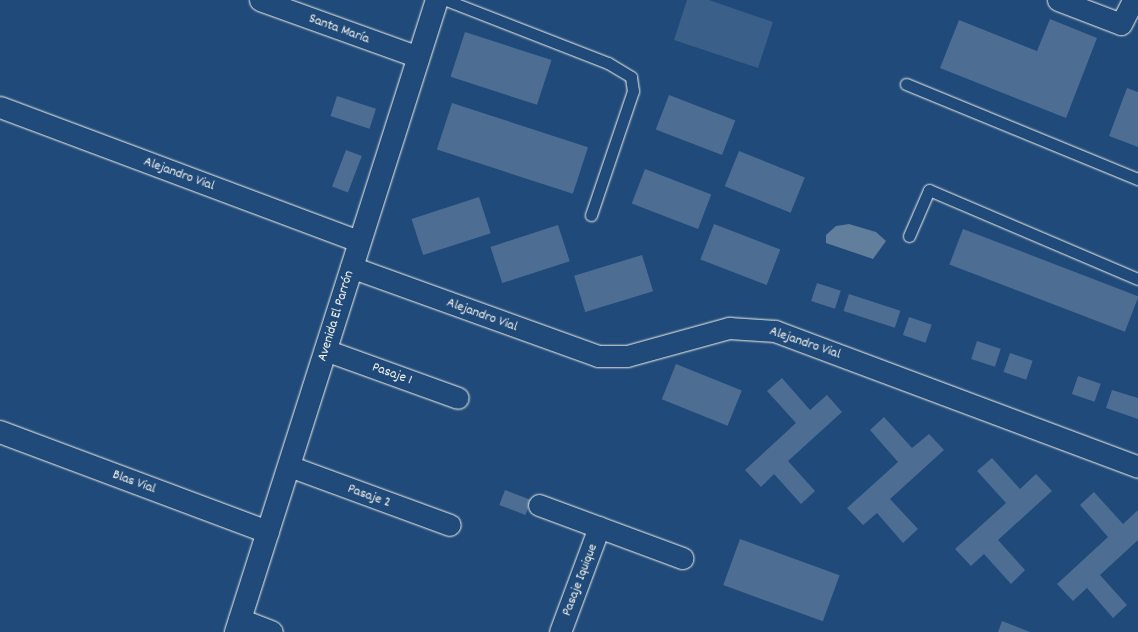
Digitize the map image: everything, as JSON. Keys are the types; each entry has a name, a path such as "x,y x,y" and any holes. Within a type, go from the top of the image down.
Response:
{"main road":[{"name":"Avenida El Parrón","path":"238,626 359,241 437,0"},
{"name":"Blas Vial","path":"0,432 268,532"},
{"path":"238,626 272,632"}],"street":[{"name":"Santa María","path":"260,0 418,57"},
{"path":"1058,0 1121,24 1133,6"},
{"name":"Alejandro Vial","path":"0,107 359,241"},
{"name":"Alejandro Vial","path":"351,267 598,356 627,356 729,328 776,331 1138,468"},
{"name":"Pasaje 1","path":"325,350 458,398"},
{"name":"Pasaje 2","path":"289,466 450,526"},
{"name":"Pasaje Iquique","path":"539,505 682,558"},
{"name":"Pasaje Iquique","path":"560,632 599,527"}],"lane":[{"path":"446,0 608,63 632,77 633,91 591,214"},
{"path":"906,84 1138,179"},
{"path":"909,236 928,190 1138,279"}],"shaded area":[{"path":"687,0 709,0 773,22 758,68 674,40"},
{"path":"849,224 876,232 886,241 873,259 826,243 826,235 836,226"}],"building":[{"path":"1050,19 1097,38 1066,118 940,68 959,20 1037,51"},
{"path":"465,32 552,60 537,105 450,77"},
{"path":"1127,88 1138,92 1138,147 1109,136"},
{"path":"669,95 735,120 722,155 656,130"},
{"path":"337,96 376,109 370,129 331,116"},
{"path":"452,103 588,147 573,194 437,150"},
{"path":"346,150 362,156 348,193 332,186"},
{"path":"739,151 805,178 791,213 725,186"},
{"path":"645,169 711,194 698,229 632,204"},
{"path":"479,197 491,233 423,255 411,219"},
{"path":"714,224 780,249 767,285 700,259"},
{"path":"558,225 570,261 502,283 490,247"},
{"path":"963,229 1138,296 1125,332 949,264"},
{"path":"642,255 653,291 585,312 574,276"},
{"path":"817,283 841,291 835,309 811,301"},
{"path":"849,294 900,311 895,328 843,311"},
{"path":"909,317 932,325 926,343 903,335"},
{"path":"977,341 1001,349 995,367 971,359"},
{"path":"1010,353 1033,361 1026,380 1003,372"},
{"path":"676,364 742,391 728,426 662,399"},
{"path":"1078,376 1101,384 1095,402 1072,394"},
{"path":"782,378 810,410 827,395 842,412 788,461 815,491 801,504 774,474 761,487 745,470 796,423 767,391"},
{"path":"1112,390 1138,398 1138,419 1106,408"},
{"path":"884,417 912,448 929,434 944,450 890,499 918,529 903,543 877,513 863,525 847,508 898,462 870,430"},
{"path":"992,458 1020,489 1036,474 1052,491 998,540 1025,570 1011,584 984,554 971,566 955,549 1006,503 977,471"},
{"path":"505,490 531,500 525,515 499,505"},
{"path":"1094,492 1123,524 1138,510 1138,540 1100,575 1127,605 1113,618 1087,588 1073,601 1057,584 1108,537 1080,505"},
{"path":"740,539 840,575 823,621 723,585"},
{"path":"1002,621 1030,632 998,632"}]}
